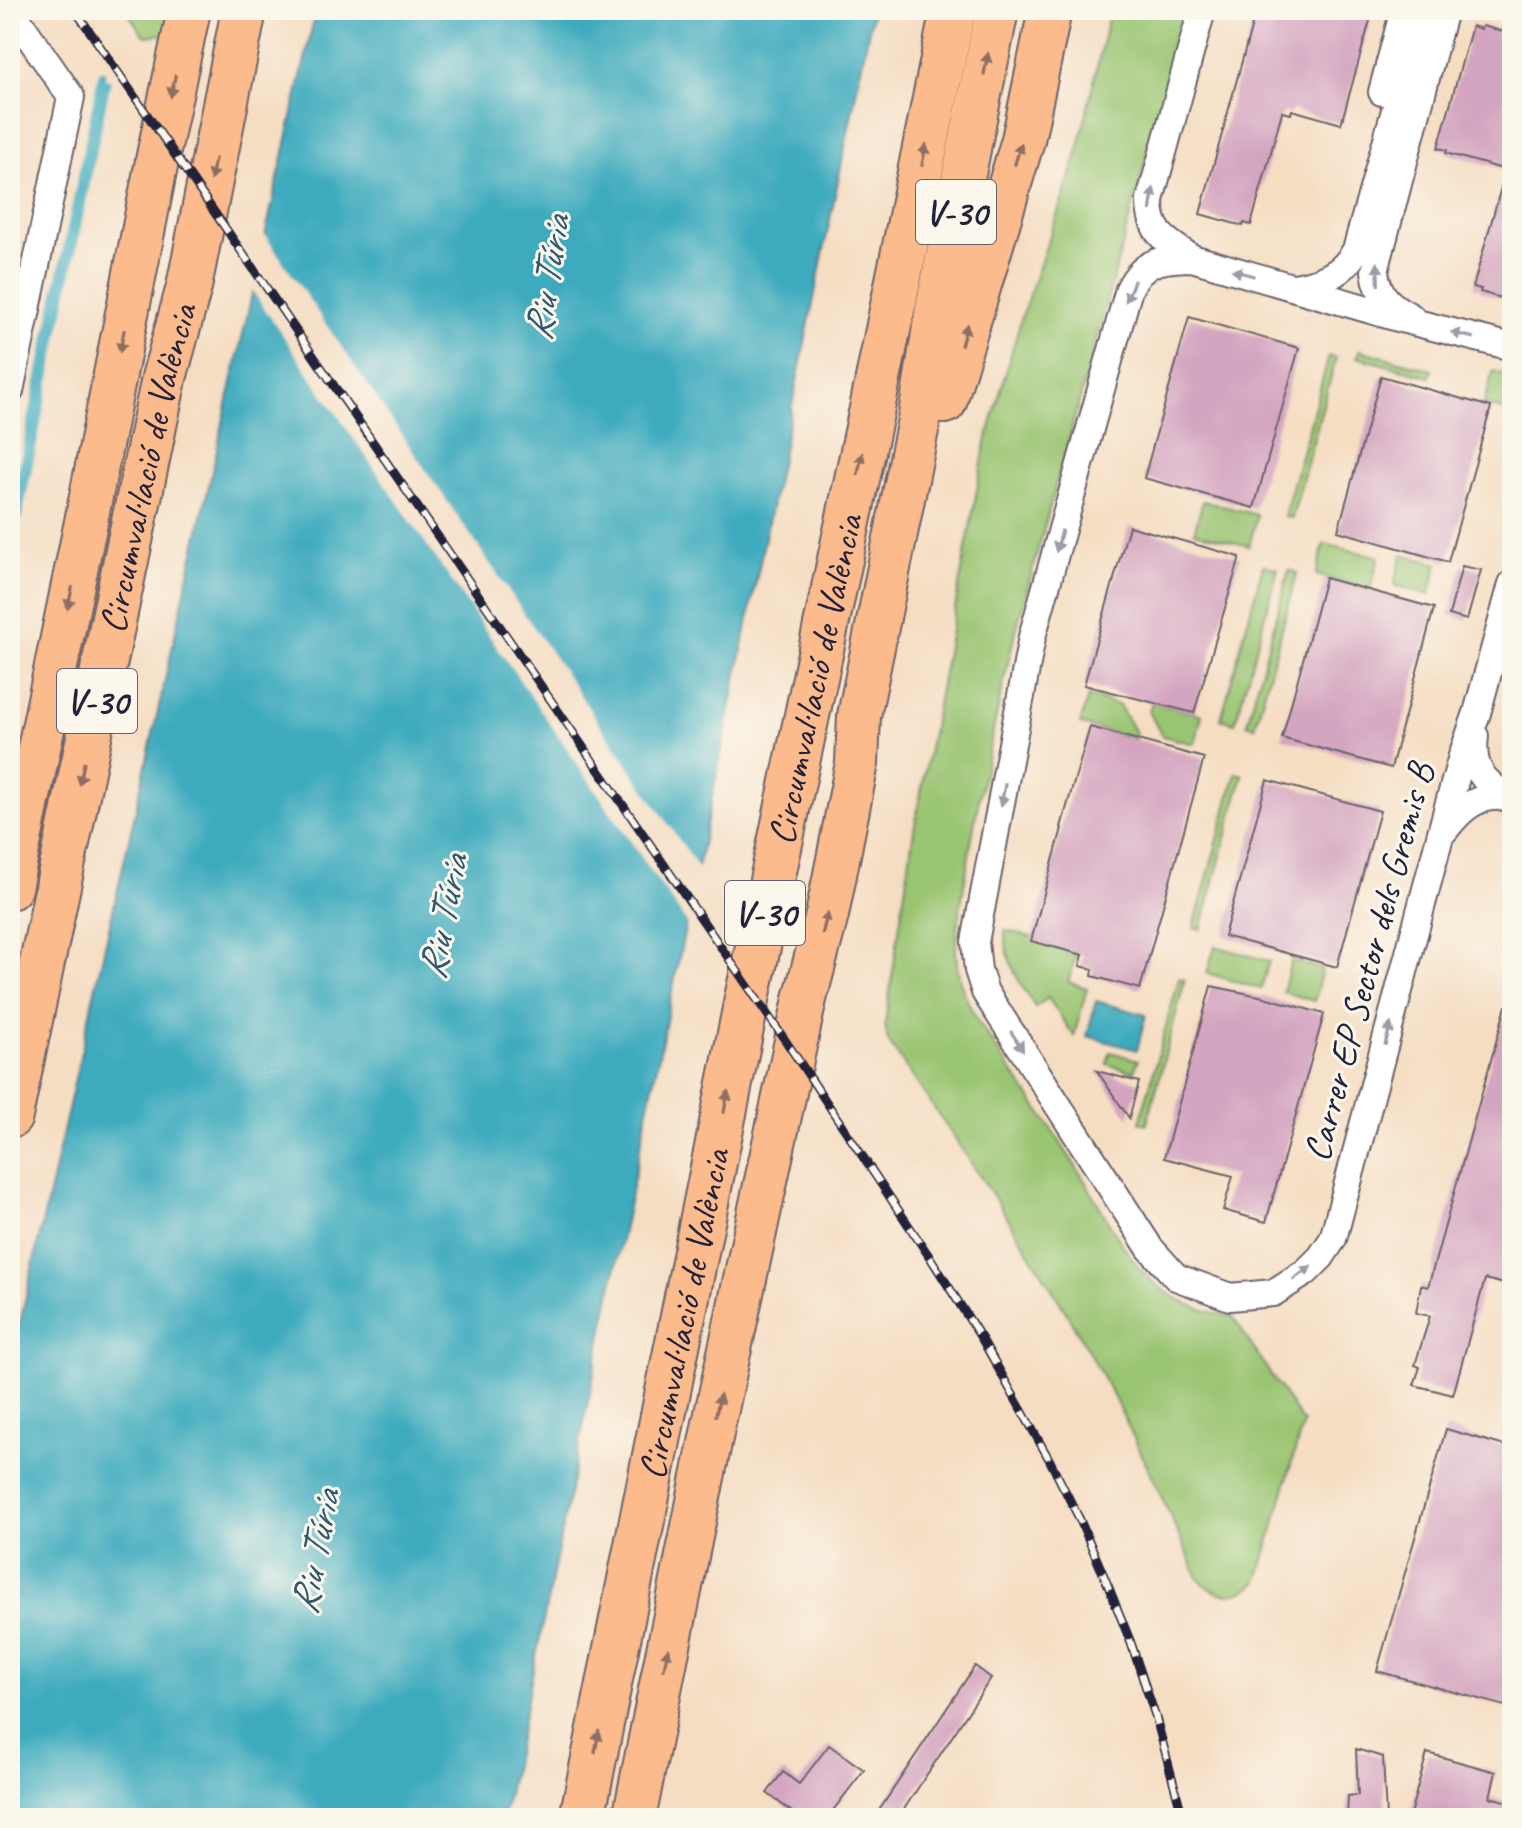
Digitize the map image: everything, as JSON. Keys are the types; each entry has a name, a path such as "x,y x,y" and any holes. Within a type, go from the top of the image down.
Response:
{"highway":[{"name":"Circumval·lació de València","path":"10,888 189,10"},
{"name":"Circumval·lació de València","path":"10,1116 164,378 189,287 244,10"},
{"name":"Circumval·lació de València","path":"582,1818 748,994 953,10"},
{"name":"Circumval·lació de València","path":"634,1818 713,1428 805,999 827,915 857,763 859,716 997,10"},
{"path":"857,763 878,719 943,406 1023,140 1050,10"}],"street":[{"path":"10,391 71,97 11,10"},
{"path":"1202,10 1150,200 1152,223 1163,237 1192,258 1507,347"},
{"path":"1336,273 1345,258 1346,225 1404,10"},
{"path":"1294,287 1312,284 1336,273 1349,262 1356,250 1423,10"},
{"path":"1428,326 1399,311 1383,297 1375,271 1444,10"},
{"name":"Carrer EP Sector dels Gremis B","path":"1192,258 1163,259 1146,267 1133,279 1129,289 1032,637 975,942 978,970 985,992 1150,1248 1176,1277 1230,1297 1273,1293 1306,1272 1333,1239 1462,756 1477,713 1512,584"},
{"path":"1477,713 1473,751 1476,765 1484,779 1510,798"},
{"path":"1441,835 1467,805 1494,796 1510,798"}],"green space":[{"path":"126,10 172,10 168,34 144,36"},
{"path":"1110,10 1187,10 1013,641 975,820 958,922 956,954 960,980 979,1024 1064,1148 1130,1256 1150,1279 1178,1299 1209,1312 1232,1316 1303,1423 1259,1576 1247,1589 1230,1594 1211,1589 1198,1578 1156,1483 1085,1345 1004,1212 888,1041 885,1024 914,830 985,446 1021,319 1076,160"},
{"path":"1359,350 1432,370 1430,377 1357,357"},
{"path":"1329,356 1336,358 1292,518 1284,516"},
{"path":"1493,371 1512,377 1512,412 1484,405"},
{"path":"1203,501 1257,515 1249,546 1194,532"},
{"path":"1324,544 1379,557 1370,589 1316,575"},
{"path":"1402,554 1438,564 1429,595 1394,585"},
{"path":"1263,565 1278,569 1235,723 1221,719"},
{"path":"1289,570 1297,573 1255,727 1247,724"},
{"path":"1088,696 1119,705 1136,734 1135,739 1080,724"},
{"path":"1152,702 1202,715 1195,744 1162,736 1149,712"},
{"path":"1236,773 1243,775 1201,929 1194,927"},
{"path":"1005,930 1078,950 1068,982 1087,988 1074,1036 1048,998 1035,1007 1010,961"},
{"path":"1215,946 1269,961 1261,989 1207,973"},
{"path":"1291,961 1322,969 1314,1001 1283,992"},
{"path":"1179,978 1185,980 1147,1124 1140,1122"},
{"path":"1110,1052 1138,1060 1134,1072 1107,1064"}],"water":[{"name":"Riu Túria","path":"316,10 873,10 503,1818 10,1818 10,1367"},
{"path":"1096,1001 1146,1015 1137,1050 1087,1036"}],"pier":[{"path":"262,231 701,872 689,926 249,286"}],"building":[{"path":"1256,10 1373,10 1341,124 1292,110 1291,114 1282,112 1251,225 1244,223 1243,226 1200,214"},
{"path":"1472,26 1512,34 1512,301 1473,287 1506,170 1438,148"},
{"path":"1189,317 1299,348 1254,508 1144,478"},
{"path":"1381,376 1491,407 1448,562 1338,531"},
{"path":"1129,526 1240,557 1194,713 1084,685"},
{"path":"1462,566 1481,570 1467,620 1449,615"},
{"path":"1325,578 1434,608 1391,768 1282,738"},
{"path":"1090,727 1204,758 1140,989 1092,976 1093,969 1080,966 1083,955 1031,941"},
{"path":"1267,780 1380,811 1337,967 1224,936"},
{"path":"1211,986 1324,1014 1266,1222 1223,1210 1233,1176 1164,1158"},
{"path":"1506,1006 1512,1006 1512,1286 1485,1279 1453,1395 1414,1385 1420,1367 1415,1365 1430,1316 1416,1313 1421,1285 1428,1287"},
{"path":"1097,1071 1139,1082 1129,1118"},
{"path":"1446,1429 1512,1448 1512,1708 1377,1671"},
{"path":"975,1666 991,1678 898,1818 874,1818"},
{"path":"829,1745 864,1770 827,1818 800,1818 767,1793 783,1772 799,1784"},
{"path":"1356,1749 1383,1757 1386,1818 1347,1818 1348,1796 1358,1795"},
{"path":"1427,1753 1496,1772 1490,1797 1512,1803 1512,1818 1409,1818"}],"waterway":[{"path":"10,527 102,74"},
{"path":"10,559 107,82"}],"railway":[{"path":"75,10 785,1040 983,1341 1049,1459 1107,1583 1156,1718 1183,1818"}]}
